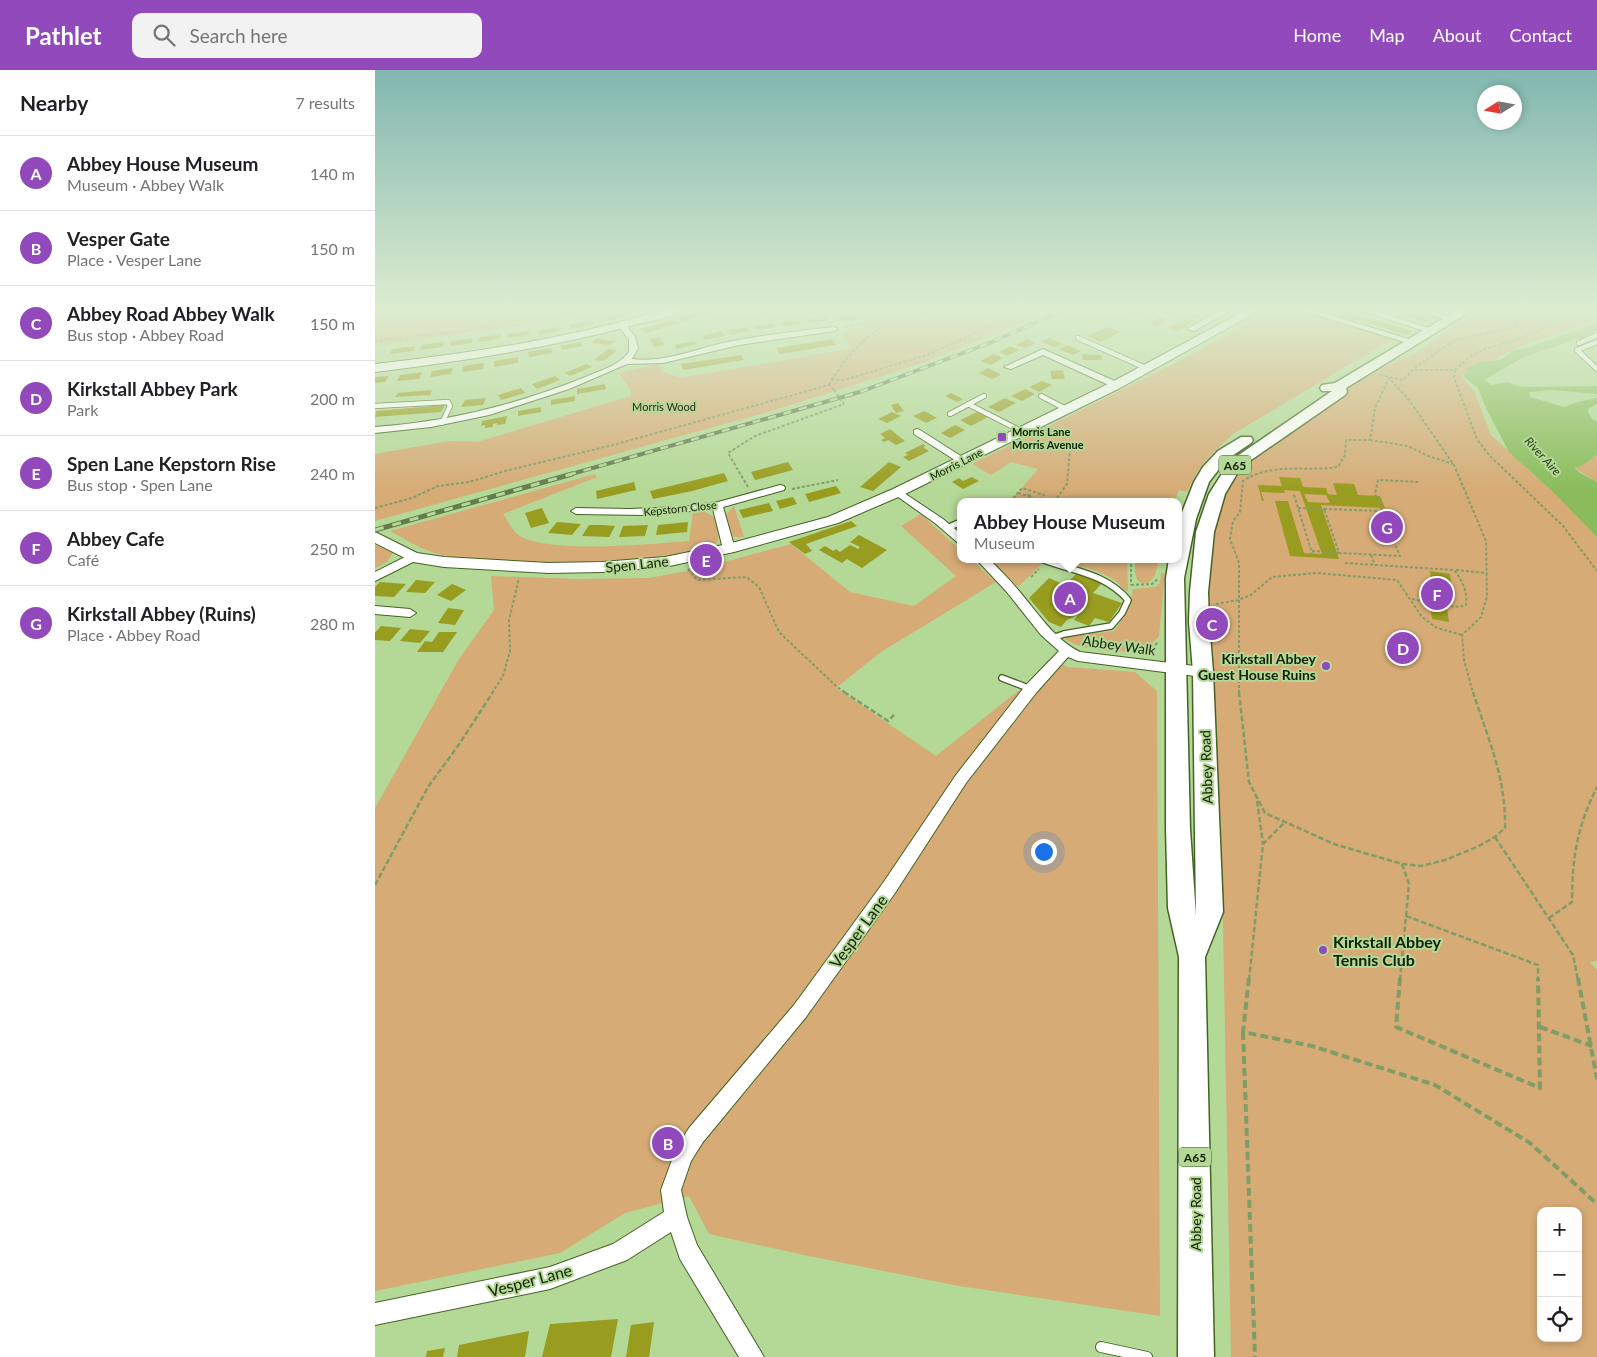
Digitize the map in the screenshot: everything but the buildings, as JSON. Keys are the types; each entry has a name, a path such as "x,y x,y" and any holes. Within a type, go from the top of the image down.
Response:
{"main road":[{"name":"Abbey Road","path":"1196,1357 1192,957 1210,912 1199,592 1205,532 1217,494 1235,464 1340,392 1339,386 1368,369"},
{"name":"A65","path":"1182,540 1196,490 1218,459 1307,398 1327,388 1339,386"},
{"name":"A65","path":"1178,563 1175,578 1177,829 1181,908 1192,957"}],"street":[{"path":"375,430 442,423 492,412 535,399 607,369"},
{"path":"1081,369 1116,385"},
{"name":"Morris Lane","path":"922,481 1116,385 1144,369"},
{"path":"917,432 962,460"},
{"name":"Spen Lane","path":"375,537 413,557 497,566 602,568 665,562 729,549 833,520 922,481"},
{"name":"Kepstorn Close","path":"577,511 653,512 717,505 780,488"},
{"path":"898,492 957,537"},
{"path":"717,505 729,549"},
{"path":"375,577 413,557"},
{"name":"Abbey Walk","path":"986,563 1065,651 1078,656 1203,672"},
{"path":"375,610 415,612"},
{"name":"Vesper Lane","path":"752,1357 688,1250 675,1217 671,1190 683,1156 696,1134 800,1012 889,888 961,779 1031,688 1065,651"},
{"name":"Vesper Lane","path":"375,1314 550,1278 619,1252 675,1217"}],"lane":[{"path":"951,414 984,396"},
{"path":"1041,396 1066,409"},
{"path":"375,406 444,400 450,406 442,423"},
{"path":"968,404 1021,431"},
{"path":"947,528 957,524"},
{"path":"1052,638 1064,634 1111,626 1128,600 1122,591 1109,581 1053,563"},
{"path":"1002,678 1031,688"},
{"path":"1101,1348 1147,1357"}],"path":[{"path":"375,508 412,498 437,486 469,482 829,385 838,369"},
{"path":"832,380 844,380 880,369"},
{"path":"1389,378 1403,380 1415,370 1455,370 1454,378 1477,439 1489,454 1563,526 1597,571"},
{"path":"1370,440 1372,417 1389,378"},
{"path":"1389,378 1409,400 1454,464 1486,541 1487,597 1481,617 1462,634 1462,655 1467,680 1495,757 1507,810 1505,828 1477,847 1445,860 1421,866 1402,864 1334,844 1265,813 1249,782 1242,743 1239,704 1239,563 1229,539 1233,521 1240,512 1243,481 1257,472 1273,469 1325,470 1338,467 1345,456 1346,440 1370,440 1409,446 1428,456 1454,464"},
{"path":"753,496 727,453 755,436 844,404 829,385"},
{"path":"1057,498 1067,484 1070,449"},
{"path":"780,488 797,489 838,480"},
{"path":"1294,495 1312,552 1400,556 1375,494 1378,480 1420,482"},
{"path":"1013,498 1022,488 1044,495 1041,498"},
{"path":"1030,496 1033,492"},
{"path":"1018,493 1034,498"},
{"path":"1298,508 1382,511"},
{"path":"1325,508 1339,553"},
{"path":"1371,554 1375,565"},
{"path":"1128,600 1131,585 1131,563"},
{"path":"1345,563 1487,573"},
{"path":"687,568 697,580 746,576 759,587 779,632 837,687 888,721 894,715"},
{"path":"1450,606 1466,606 1467,599 1463,583 1454,570"},
{"path":"1199,592 1205,593 1206,605 1238,600 1251,595 1272,577 1317,573 1397,580 1422,617 1437,628 1462,634"},
{"path":"375,886 428,787 460,743 503,676 510,651 509,620 519,577"},
{"path":"1131,585 1152,584 1159,578"},
{"path":"1411,599 1425,602"},
{"path":"1549,918 1572,902 1571,865 1578,825 1597,787"},
{"path":"1255,1357 1243,1032 1263,844 1257,797"},
{"path":"1263,844 1285,822"},
{"path":"1495,836 1573,955 1597,1078"},
{"path":"1402,864 1409,884 1396,1027 1540,1088 1539,965 1407,916"},
{"path":"1540,1027 1592,1046"},
{"path":"1243,1032 1312,1046 1435,1085 1530,1143 1597,1204"}],"green space":[{"name":"Morris Wood","path":"636,369 661,369 663,372 681,378 732,369 904,369 778,409 375,521 375,454 449,441 477,442 631,396 631,391 619,373"},
{"path":"1164,369 1342,369 1233,434 1209,457 1196,474 1187,492 1179,490 1176,498 1013,498 1038,469 1011,462 991,475 972,464"},
{"path":"1381,369 1475,369 1461,376 1474,391 1491,435 1552,491 1597,537 1597,961 1590,962 1597,970 1597,1357 1231,1357 1221,817 1208,811 1207,574 1211,526 1239,466 1354,384"},
{"path":"1597,454 1597,482 1574,468 1582,466"},
{"path":"595,474 597,477 503,514 517,534 535,542 554,545 602,546 689,541 693,512 705,512 714,517 718,530 718,540 699,552 669,558 629,561 540,562 442,555 422,548 390,531"},
{"path":"734,506 744,537 735,537 729,533 726,515"},
{"path":"921,514 957,547 957,563 975,563 996,582 881,652 836,688 936,756 1028,683 1049,659 1068,667 1135,672 1157,691 1160,1316 959,1286 709,1234 689,1196 625,1213 560,1253 375,1291 375,808 459,659 494,610 491,576 577,579 649,578 698,569 791,544 850,592 914,606 956,576 901,526"},
{"path":"375,544 393,553 387,562 375,568"},
{"path":"995,563 1043,563 1018,587 993,565"},
{"path":"1068,563 1127,563 1128,591 1102,573"},
{"path":"1136,563 1157,563 1153,578 1144,584 1136,577"},
{"path":"1161,573 1165,573 1159,636 1144,652 1089,648 1069,642 1063,637 1114,631 1131,601 1133,589 1156,587 1160,582"}],"water":[{"name":"River Aire","path":"1468,369 1503,369 1484,380 1492,385 1508,382 1517,386 1531,387 1597,386 1597,394 1551,390 1530,392 1529,395 1530,397 1564,407 1597,398 1597,404 1589,408 1588,412 1593,420 1597,421 1597,454 1582,466 1574,468 1597,482 1597,537 1552,491 1509,452 1486,408 1478,388 1463,376 1469,371"}],"railway":[{"path":"568,475 860,392 921,369"},
{"path":"375,530 572,474"}],"place":[{"name":"Morris Lane Morris Avenue","path":"1002,437"},
{"name":"Kirkstall Abbey (Ruins)","path":"1387,527"},
{"name":"Spen Lane Kepstorn Rise","path":"706,560"},
{"name":"Abbey Cafe","path":"1437,594"},
{"name":"Abbey House Museum","path":"1070,598"},
{"name":"Abbey Road Abbey Walk","path":"1212,624"},
{"name":"Kirkstall Abbey Park","path":"1403,648"},
{"name":"Kirkstall Abbey Guest House Ruins","path":"1326,666"},
{"name":"Kirkstall Abbey Tennis Club","path":"1323,950"},
{"name":"Vesper Gate","path":"668,1143"}]}
